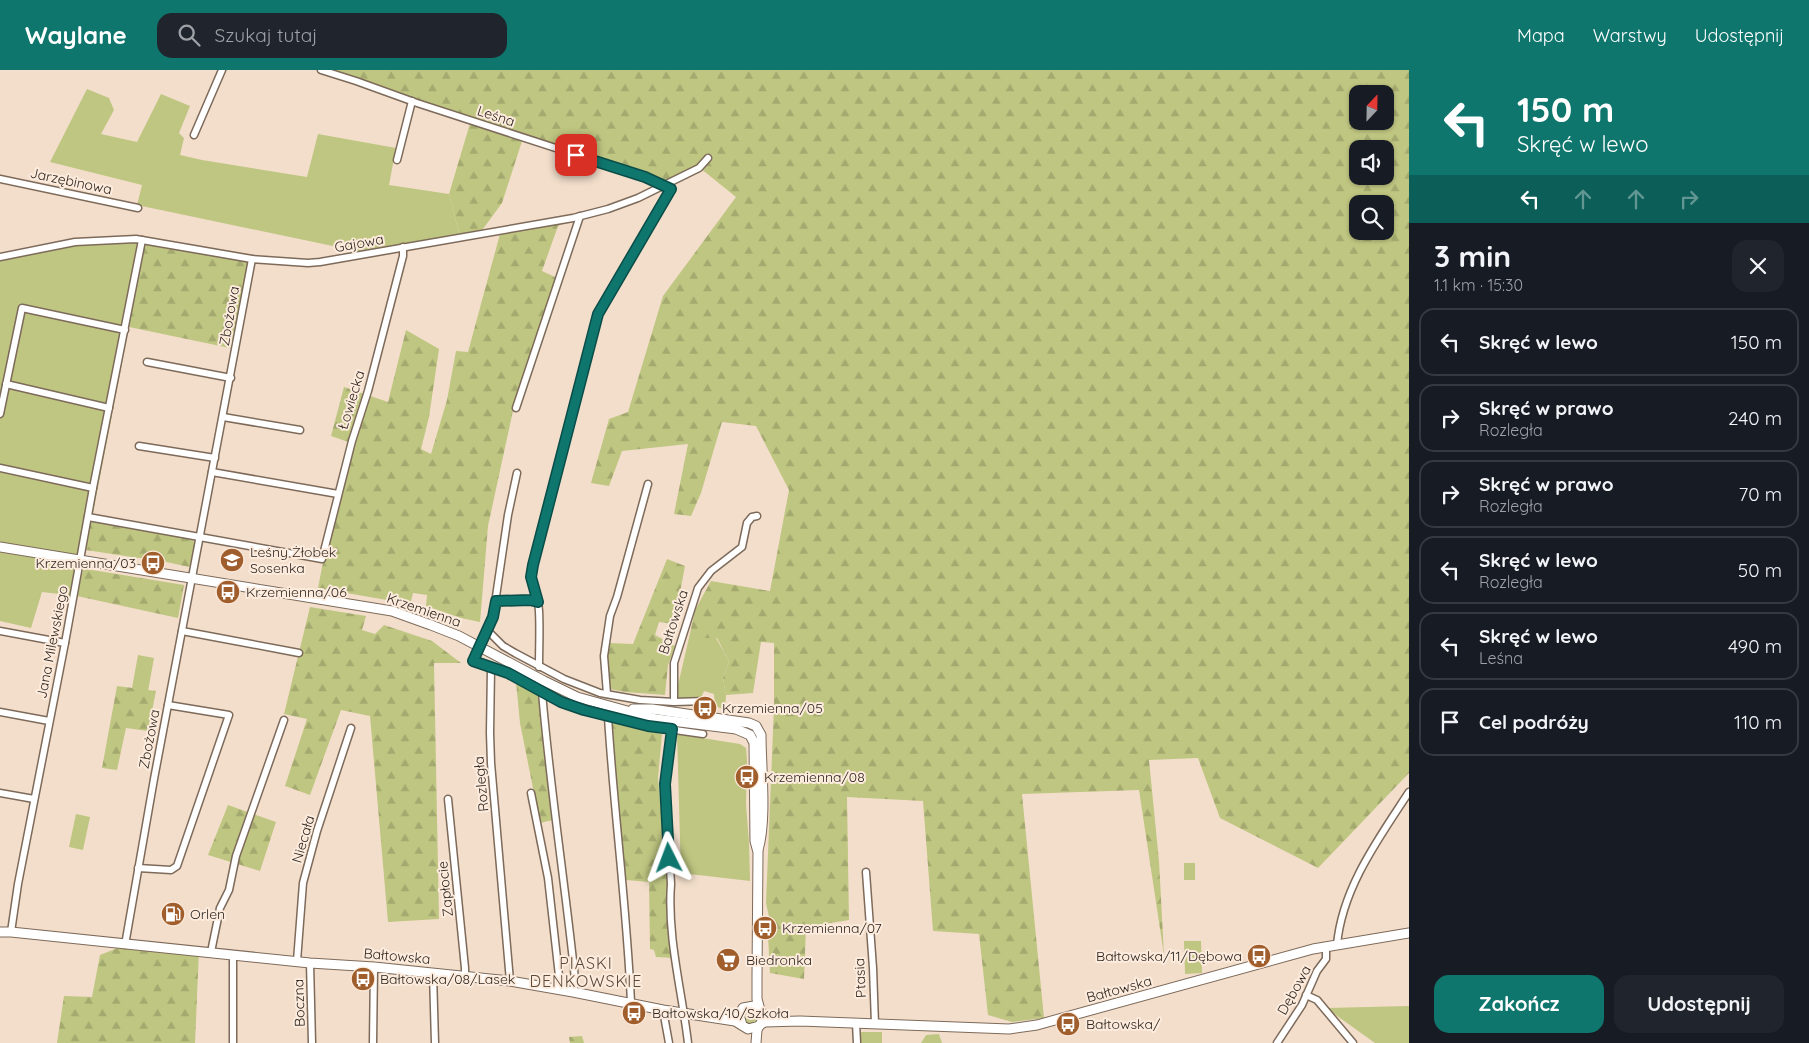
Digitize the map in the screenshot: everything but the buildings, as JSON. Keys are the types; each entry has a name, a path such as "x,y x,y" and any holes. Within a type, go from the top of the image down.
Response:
{"main road":[{"name":"Krzemienna","path":"0,547 392,611 431,625 479,646 577,697 618,709 652,710 748,723 756,726 761,735 762,804 761,840 758,852 756,976 757,1000 761,1011"},
{"name":"Bałtowska","path":"0,932 510,981 663,1010 736,1021 743,1026"},
{"name":"Bałtowska","path":"760,1025 765,1022 800,1021 1010,1029 1037,1025 1326,947 1409,933"},
{"name":"Krzemienna","path":"743,1009 750,998 756,976"},
{"path":"751,1043 748,1031 739,1019 743,1009 754,1006 761,1011 756,1043"},
{"name":"Bałtowska","path":"707,1017 734,1014 743,1009"},
{"name":"Bałtowska","path":"761,1011 800,1021"},
{"path":"743,1026 752,1029 760,1025"}],"street":[{"path":"194,135 222,70"},
{"name":"Leśna","path":"320,70 645,177 663,185"},
{"path":"397,160 412,101"},
{"name":"Gajowa","path":"0,257 75,242 136,239 252,259 308,263 403,248 580,216 608,209 638,198 699,168 708,158"},
{"name":"Jarzębinowa","path":"0,179 138,208"},
{"path":"539,667 538,602 531,577 533,565 598,314 671,189 663,185"},
{"path":"516,408 580,216"},
{"name":"Jana Milewskiego","path":"11,932 34,799 142,240"},
{"name":"Łowiecka","path":"200,538 322,560 352,441 368,391 403,256 403,248"},
{"name":"Zbożowa","path":"125,944 252,259"},
{"path":"0,414 22,308 125,330"},
{"path":"147,362 231,378"},
{"path":"6,384 109,408"},
{"path":"223,417 300,430"},
{"path":"139,446 215,458"},
{"path":"0,468 93,488"},
{"path":"212,472 338,494"},
{"path":"517,473 508,515 493,617 473,661 508,673 542,692 569,704 608,717 648,726 703,734"},
{"path":"608,694 604,656 610,616 648,484"},
{"name":"Bałtowska","path":"674,702 674,663 698,588 711,571 742,547 747,523 752,517 757,516"},
{"path":"88,517 200,538"},
{"path":"496,601 530,600 538,602"},
{"path":"487,630 503,646 539,667 585,688 640,700 706,701"},
{"path":"0,631 65,642"},
{"path":"182,631 299,653"},
{"name":"Rozległa","path":"491,668 491,753 510,981"},
{"path":"542,692 548,760 567,896 575,979 573,992"},
{"path":"138,868 171,870 177,866 229,715 168,704"},
{"path":"0,712 49,721"},
{"path":"608,717 631,1003"},
{"path":"211,952 220,908 230,890 236,856 284,720"},
{"name":"Niecała","path":"297,961 303,883 317,831 352,728"},
{"path":"672,729 665,784 672,924 688,1043"},
{"path":"1337,945 1342,920 1353,887 1368,856 1409,792"},
{"path":"531,793 548,878 559,976 558,989"},
{"path":"0,794 34,799"},
{"name":"Zapłocie","path":"448,799 466,968 465,976"},
{"name":"Ptasia","path":"866,872 875,1024"},
{"name":"Dębowa","path":"1277,1043 1302,1005 1317,971 1326,959 1326,947"},
{"path":"232,955 233,1043"},
{"name":"Boczna","path":"310,963 312,1043"},
{"path":"373,1043 374,967"},
{"path":"434,973 435,1043"},
{"path":"1306,995 1317,1000 1353,1043"},
{"path":"663,1010 669,1043"},
{"path":"856,1023 857,1043"}],"green space":[{"path":"321,70 1409,70 1409,773 1318,868 1220,818 1198,758 1149,760 1159,861 1164,955 1139,790 1022,794 1044,1018 1012,1022 988,1015 979,934 933,931 923,801 847,797 849,920 806,927 804,979 770,973 768,936 771,926 766,903 774,706 774,643 761,642 753,693 726,695 723,678 729,661 717,638 689,638 695,610 711,581 770,591 789,490 756,426 722,422 701,493 691,516 674,514 688,444 622,451 609,486 591,483 609,419 628,412 663,296 736,197 700,168 663,185 523,138 502,203 480,233 580,216 558,226 542,271 557,278 514,406 488,526 480,622 461,618 426,606 427,595 413,593 410,605 318,588 354,444 331,436 344,387 388,402 406,330 439,349 429,417 421,449 431,454 447,400 456,351 468,352 500,234 460,237 449,194 471,120"},
{"path":"87,89 109,98 114,110 101,134 137,142 161,94 190,106 179,133 184,138 180,155 202,160 307,177 318,134 396,148 389,185 449,194 460,237 371,254 137,205 142,185 50,162"},
{"path":"142,240 129,327 77,596 42,592 31,628 0,621 0,257 75,242"},
{"path":"142,240 252,259 230,348 129,327"},
{"path":"91,519 193,540 196,547 189,567 155,558 138,558 86,550"},
{"path":"667,559 685,566 674,624 659,622 655,635 675,646 668,665 665,695 610,689 607,652 609,643 633,644"},
{"path":"83,570 184,585 178,618 77,596"},
{"path":"310,607 366,616 362,630 375,634 384,625 432,641 461,663 434,663 439,919 388,922 370,716 341,710 310,795 285,786 307,719 284,714"},
{"path":"689,638 716,638 729,661 723,678 726,695 725,710 715,706 714,694 704,691 701,698 678,699 678,685"},
{"path":"138,655 154,658 148,691 132,688"},
{"path":"516,682 541,695 553,820 540,823 520,723"},
{"path":"117,686 156,691 148,731 126,728 117,770 102,768"},
{"path":"610,724 662,734 658,778 674,958 656,957 654,950 650,949 649,882 626,880"},
{"path":"677,734 740,744 746,748 746,804 750,881 681,873"},
{"path":"228,805 276,822 260,871 208,855"},
{"path":"76,814 90,817 83,850 69,847"},
{"path":"1184,863 1195,863 1195,880 1184,880"},
{"path":"1184,941 1201,941 1202,973 1185,974"},
{"path":"125,945 199,951 195,1043 57,1043 64,996 92,997 100,955"},
{"path":"1409,1006 1409,1043 1375,1043 1326,1008"},
{"path":"753,1012 756,1013 756,1023 749,1024 746,1023 745,1016 746,1013"},
{"path":"860,1032 882,1032 882,1043 860,1043"},
{"path":"939,1034 942,1043 921,1043 926,1035"},
{"path":"582,1036 584,1043 570,1043 569,1037"}],"place":[{"name":"Leśny Żłobek Sosenka","path":"232,560"},
{"name":"Krzemienna/03","path":"153,563"},
{"name":"Krzemienna/06","path":"228,592"},
{"name":"Krzemienna/05","path":"705,708"},
{"name":"Krzemienna/08","path":"747,777"},
{"name":"Orlen","path":"173,914"},
{"name":"Krzemienna/07","path":"765,928"},
{"name":"Bałtowska/11/Dębowa","path":"1259,956"},
{"name":"Biedronka","path":"728,960"},
{"name":"Bałtowska/08/Lasek","path":"363,979"},
{"name":"Bałtowska/10/Szkoła","path":"634,1013"},
{"name":"Bałtowska/","path":"1068,1024"}],"district":[{"name":"PIASKI DENKOWSKIE","path":"586,972"}],"route":[{"path":"576,155 645,177 671,189 598,314 533,565 531,577 538,602 530,600 496,601 493,617 473,661 508,673 561,702 584,710 648,726 672,729 665,784 669,858"}]}
